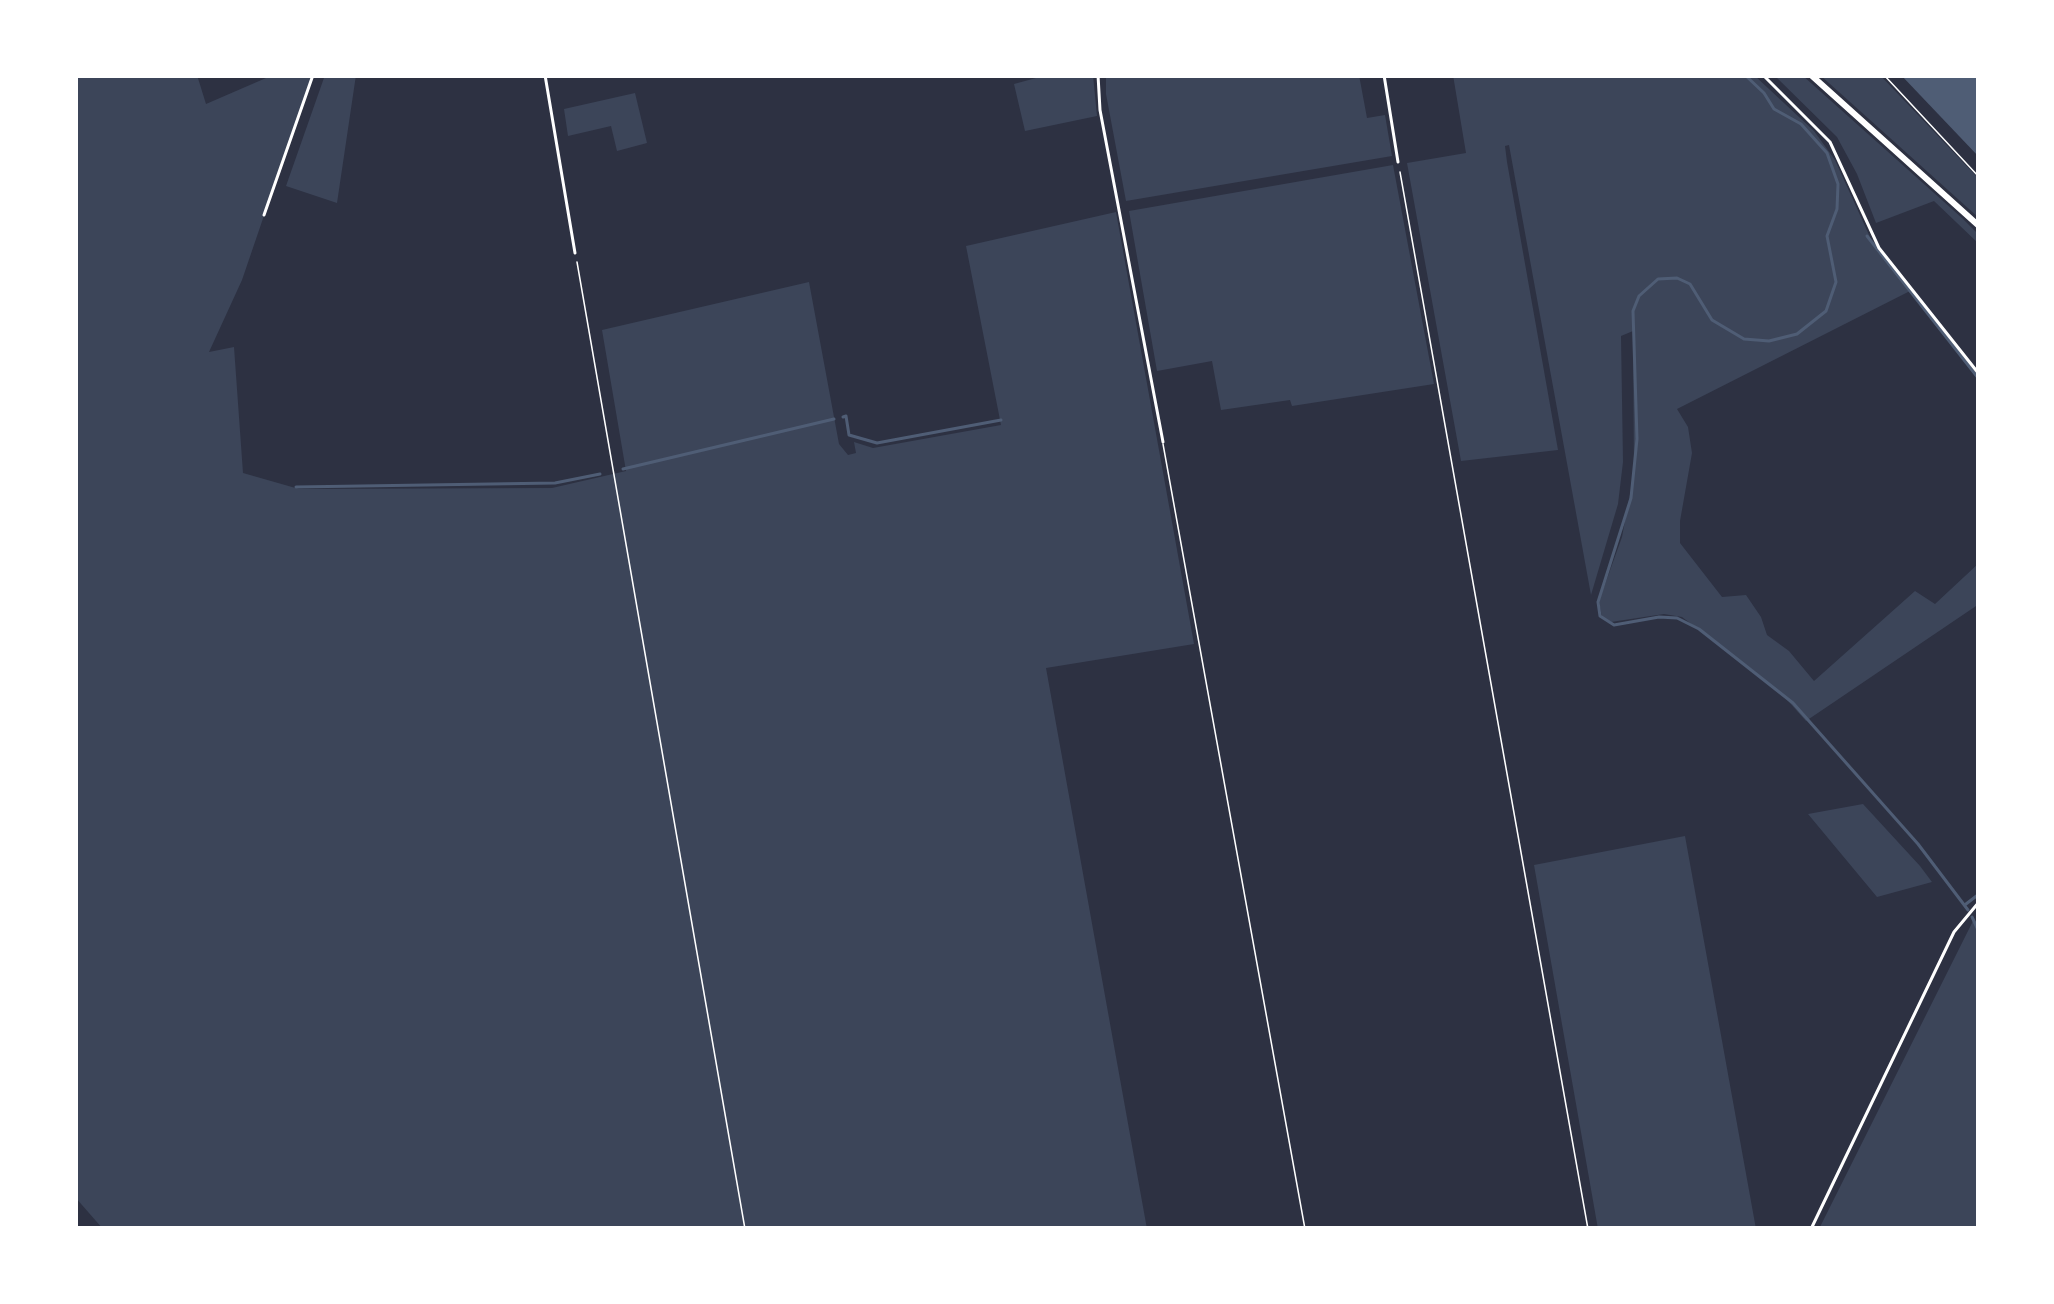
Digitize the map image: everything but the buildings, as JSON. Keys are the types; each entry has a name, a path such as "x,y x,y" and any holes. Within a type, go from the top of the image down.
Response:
{"main road":[{"path":"1811,75 1979,226"}],"street":[{"path":"264,215 313,75"},
{"path":"544,75 575,253"},
{"path":"1098,75 1100,110 1163,441"},
{"path":"1384,75 1398,162"},
{"path":"1762,75 1831,142 1879,248 1979,374"},
{"path":"1811,1229 1954,932 1979,902"}],"lane":[{"path":"1163,441 1305,1229"}],"path":[{"path":"1884,75 1979,177"},
{"path":"1398,162 1588,1229"},
{"path":"575,253 745,1229"}],"shaded area":[{"path":"75,75 197,75 206,104 273,75 312,75 242,280 209,352 234,347 243,473 299,489 552,488 626,471 602,330 809,282 839,444 848,455 856,453 854,442 873,448 1001,425 966,246 1116,212 1194,644 1046,668 1147,1229 103,1229 75,1197"},
{"path":"325,75 356,75 337,203 286,186"},
{"path":"1047,75 1093,75 1097,116 1025,131 1014,84"},
{"path":"1106,75 1359,75 1367,118 1385,115 1392,156 1126,201"},
{"path":"1453,75 1754,75 1814,131 1835,160 1874,246 1910,291 1677,409 1688,427 1692,453 1680,543 1722,597 1746,595 1767,635 1789,651 1814,681 1915,591 1935,604 1979,563 1979,604 1806,721 1781,693 1682,617 1664,614 1611,622 1602,618 1599,601 1622,537 1634,473 1633,331 1621,336 1623,462 1618,504 1591,595 1509,145 1505,146 1507,162 1558,450 1461,461 1407,163 1466,153"},
{"path":"1774,75 1802,75 1962,218 1979,235 1979,244 1934,201 1876,223 1837,137"},
{"path":"1820,75 1880,75 1979,179 1979,218"},
{"path":"1901,75 1979,75 1979,157"},
{"path":"635,93 647,143 617,151 611,126 568,136 564,109"},
{"path":"1393,165 1434,384 1292,406 1290,400 1221,410 1212,361 1157,371 1129,211"},
{"path":"1863,804 1932,882 1877,897 1808,814"},
{"path":"1685,836 1756,1229 1598,1229 1534,865"},
{"path":"1974,919 1979,927 1979,1229 1819,1229"}],"waterway":[{"path":"1745,75 1774,109 1801,124 1827,153 1838,184 1837,209 1827,236 1836,282 1826,311 1797,334 1769,341 1744,339 1712,320 1690,284 1677,278 1658,279 1639,296 1633,311 1637,439 1631,498 1598,602 1600,616 1614,625 1677,618 1699,629 1793,703 1918,844 1968,910"},
{"path":"1867,236 1979,379"},
{"path":"843,417 849,435 877,443 1001,420"},
{"path":"623,469 834,419"},
{"path":"296,487 555,483 600,474"},
{"path":"1966,904 1979,894"},
{"path":"1972,917 1979,932"}]}
